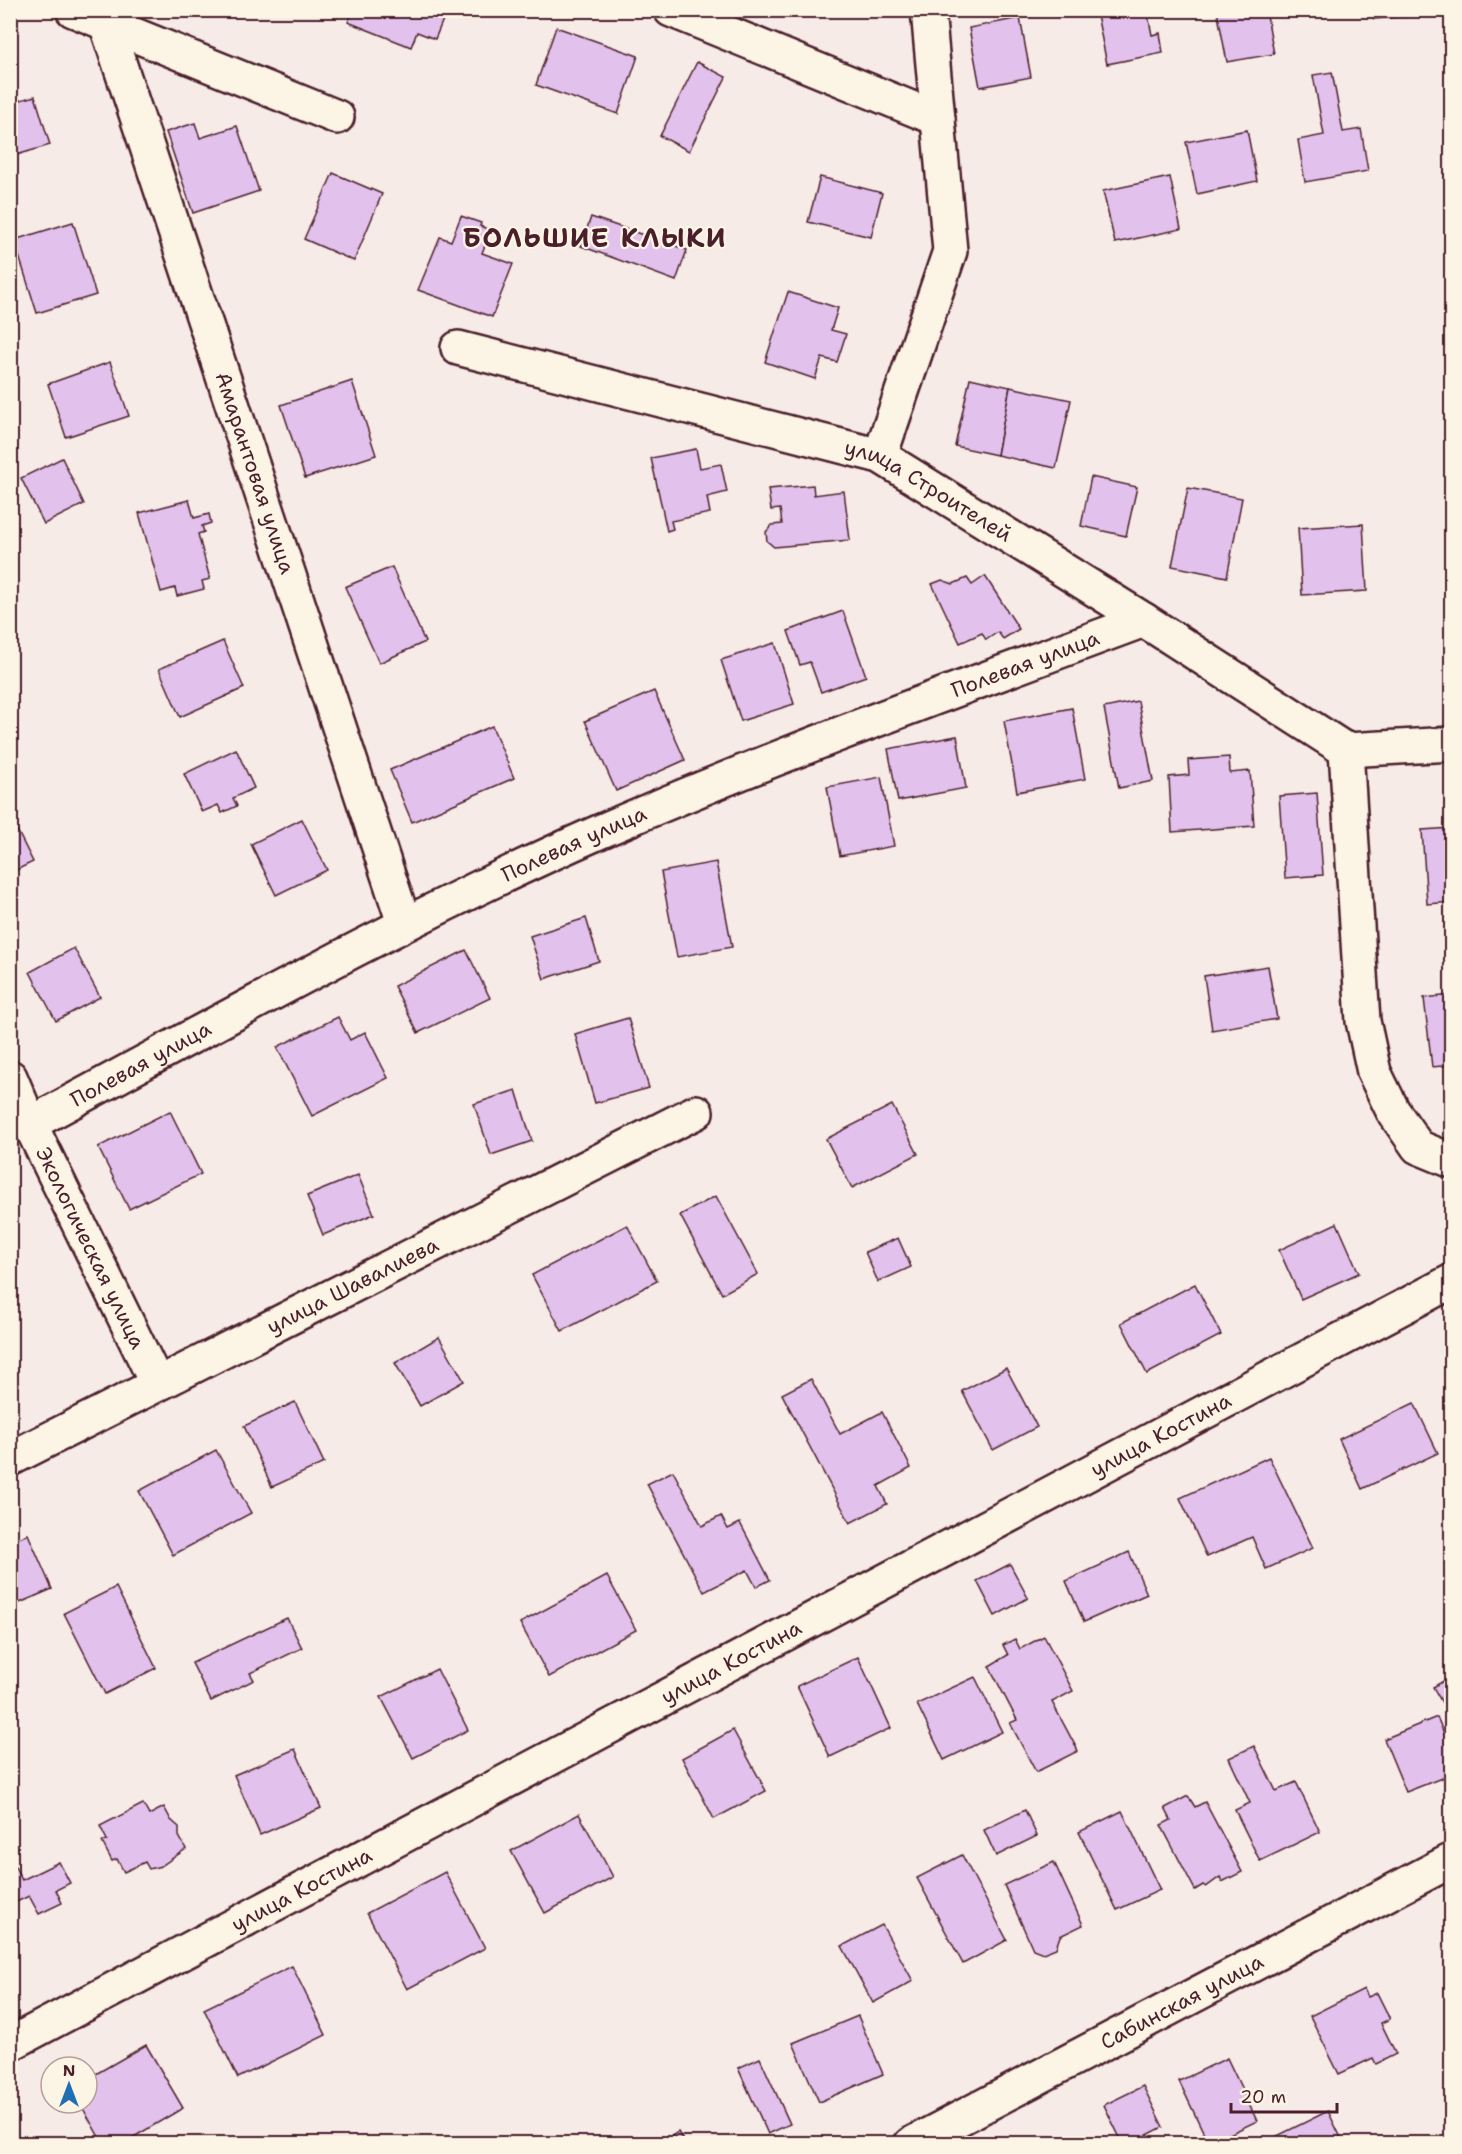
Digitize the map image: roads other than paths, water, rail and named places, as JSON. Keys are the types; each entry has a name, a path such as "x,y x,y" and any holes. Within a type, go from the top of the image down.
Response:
{"street":[{"path":"73,10 337,117"},
{"path":"671,10 938,119"},
{"path":"880,456 950,251 928,10"},
{"name":"Амарантовая улица","path":"106,23 404,923"},
{"name":"улица Строителей","path":"458,348 880,456 1144,620 1346,750"},
{"name":"Полевая улица","path":"30,1124 404,923 598,832 802,747 1144,620"},
{"path":"1452,744 1346,750 1363,1021 1374,1072 1393,1111 1418,1147 1452,1161"},
{"name":"Экологическая улица","path":"10,1077 30,1124 157,1384"},
{"name":"улица Шавалиева","path":"10,1459 696,1112"},
{"name":"улица Костина","path":"10,2044 1452,1281"},
{"name":"Сабинская улица","path":"911,2144 1452,1860"}],"district":[{"name":"БОЛЬШИЕ КЛЫКИ","path":"595,237"}]}
